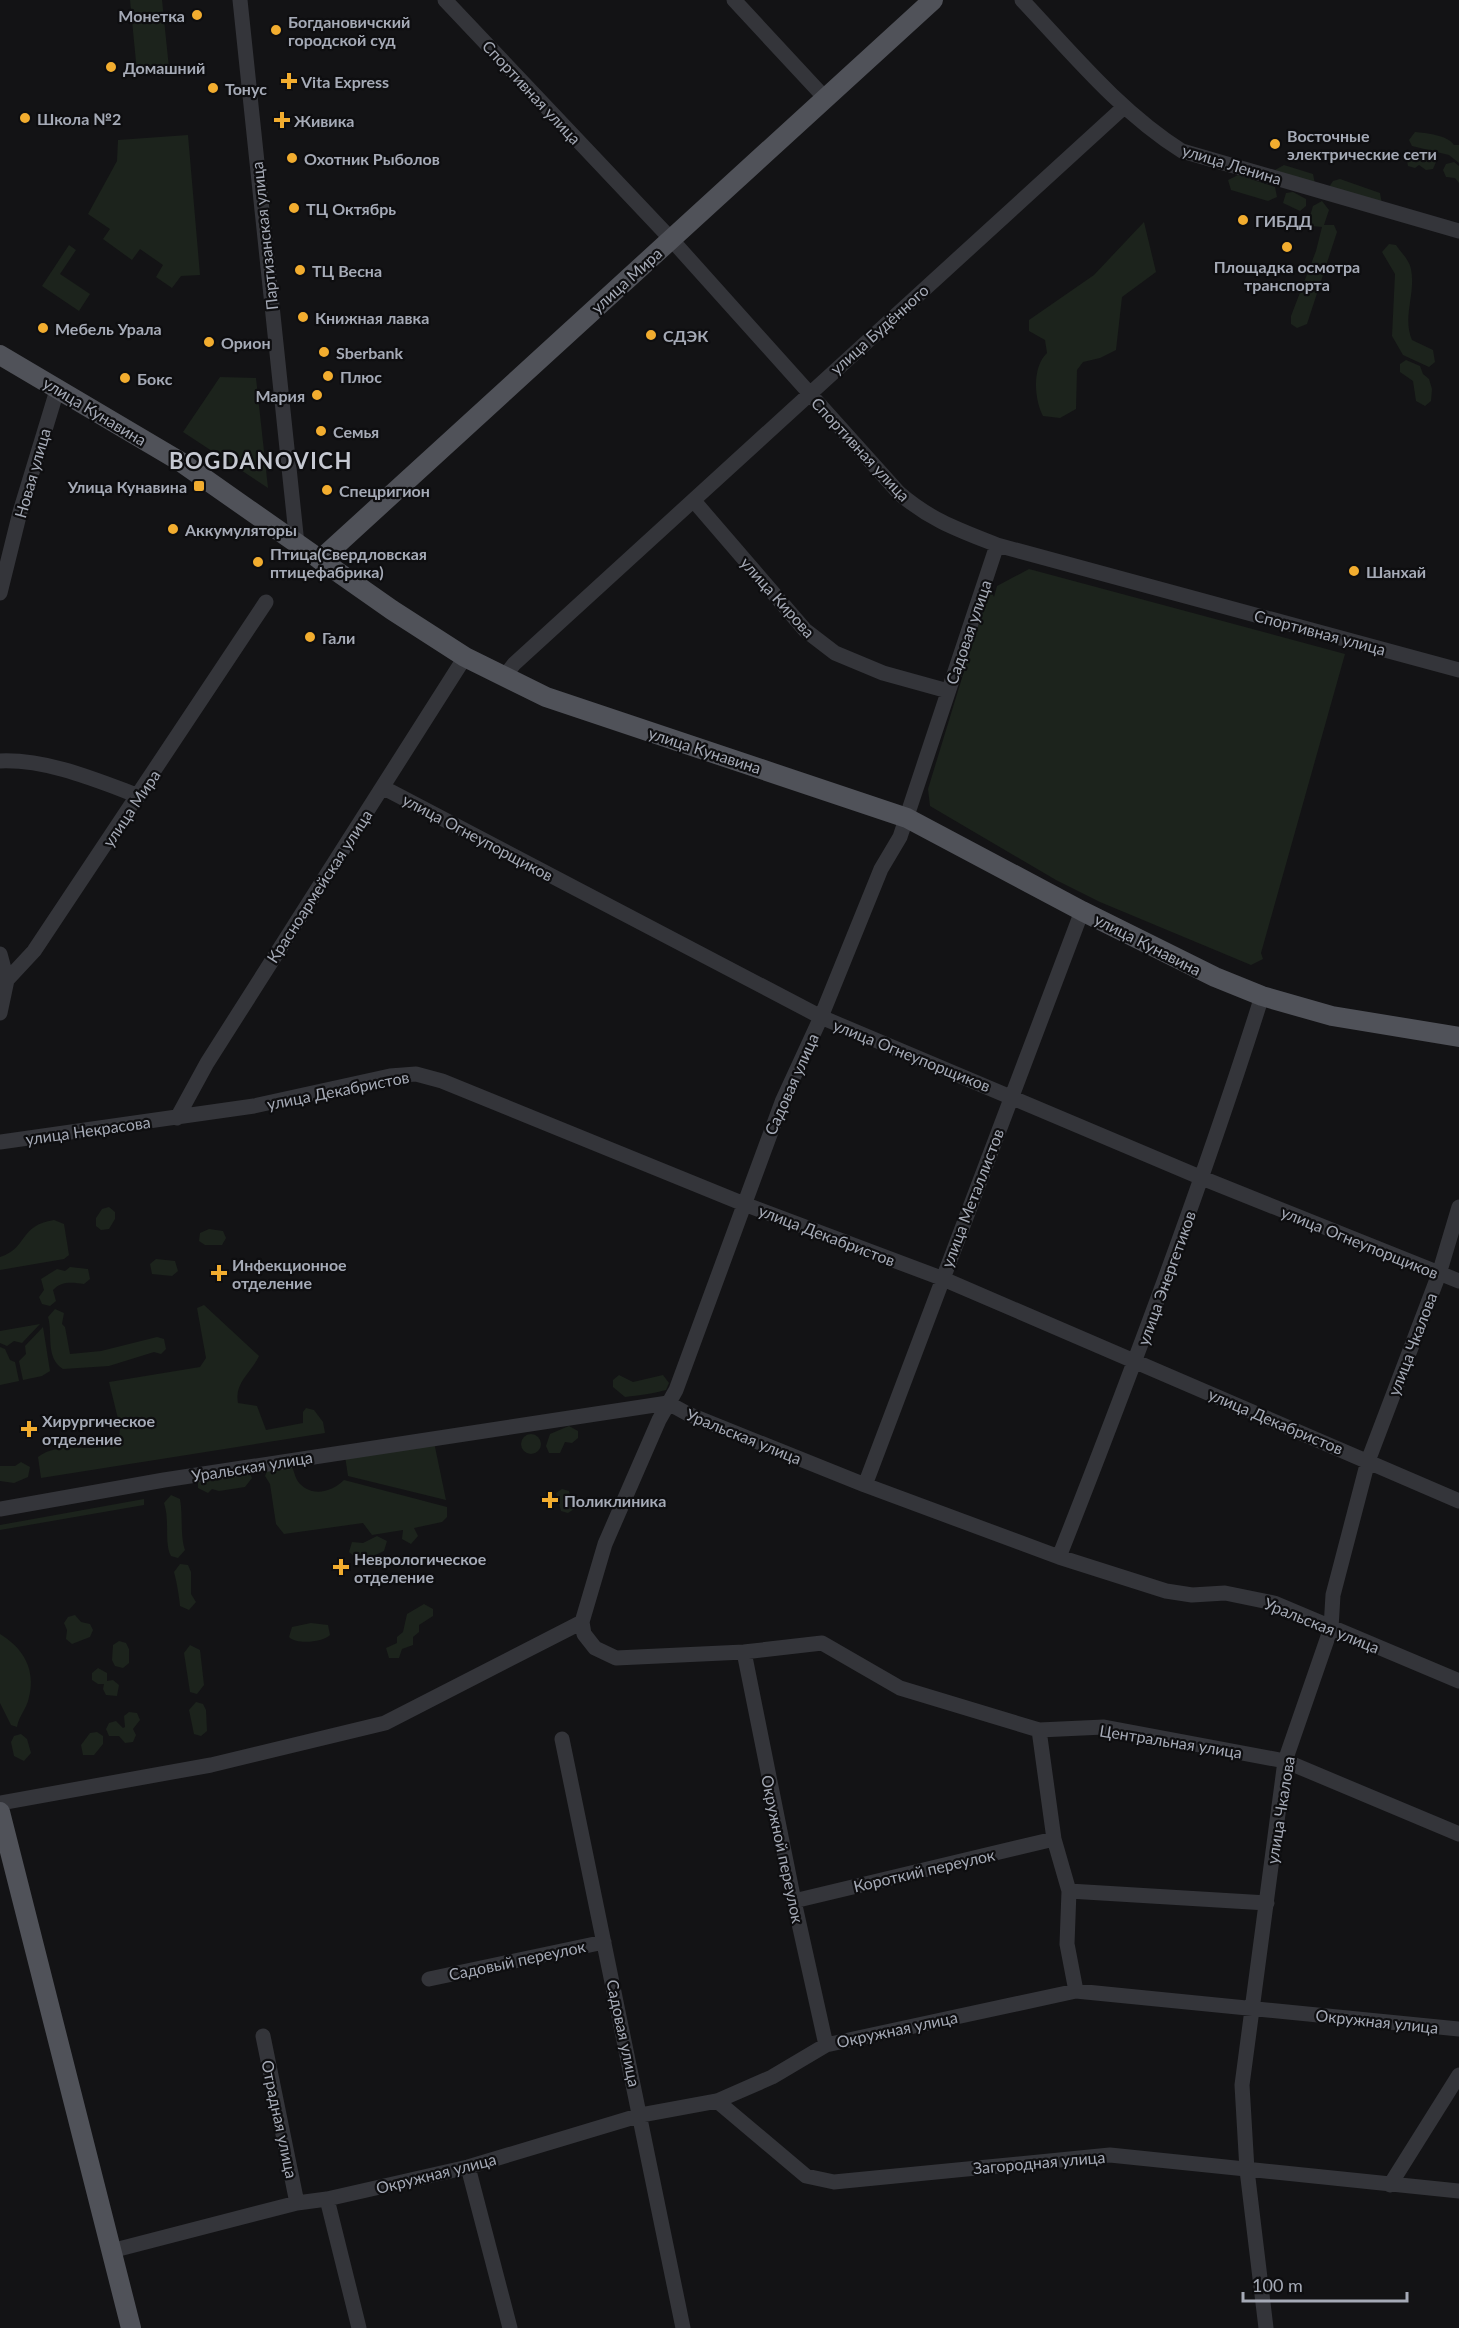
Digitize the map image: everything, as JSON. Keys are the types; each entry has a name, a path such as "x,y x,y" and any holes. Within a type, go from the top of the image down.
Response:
{"main road":[{"name":"улица Мира","path":"320,560 933,0"},
{"name":"улица Кунавина","path":"0,355 58,387 181,462 320,560 465,657 546,697 907,818 1082,911 1215,977 1262,996 1332,1016 1459,1037"},
{"path":"0,1812 131,2328"}],"street":[{"name":"Партизанская улица","path":"240,0 297,544"},
{"name":"Спортивная улица","path":"445,0 671,239 899,493 921,512 946,525 997,545 1459,670"},
{"path":"734,0 825,98"},
{"name":"улица Ленина","path":"1022,0 1124,107 1156,135 1182,151 1459,231"},
{"name":"улица Будённого","path":"504,677 514,664 694,501 809,392 1124,107"},
{"name":"Новая улица","path":"0,593 20,512 58,387"},
{"name":"улица Кирова","path":"694,501 805,630 835,653 883,674 948,691"},
{"name":"Садовая улица","path":"582,1622 606,1544 668,1403 676,1390 782,1102 821,1017 881,869 900,837 997,545"},
{"name":"улица Мира","path":"7,980 34,951 266,602"},
{"name":"Красноармейская улица","path":"177,1118 213,1053 384,788 465,657"},
{"path":"0,761 15,761 87,777 139,796"},
{"name":"улица Огнеупорщиков","path":"384,788 821,1017 1011,1095 1202,1178 1459,1281"},
{"name":"улица Металлистов","path":"865,1485 941,1278 1082,911"},
{"path":"0,954 7,980 0,1013"},
{"name":"улица Энергетиков","path":"1059,1557 1136,1361 1202,1178 1262,996"},
{"name":"улица Декабристов","path":"177,1118 254,1106 390,1076 416,1074 442,1081 744,1204 941,1278 1044,1325 1136,1361 1459,1501"},
{"name":"улица Некрасова","path":"0,1142 177,1118"},
{"name":"улица Чкалова","path":"1266,2328 1247,2170 1242,2085 1255,2008 1285,1761 1331,1628 1333,1595 1368,1461 1439,1274 1459,1207"},
{"name":"Уральская улица","path":"0,1509 175,1478 668,1403 688,1414 865,1485 1059,1557 1166,1591 1192,1595 1225,1593 1274,1603 1459,1681"},
{"path":"0,1803 211,1766 386,1723 582,1622"},
{"name":"Центральная улица","path":"582,1622 584,1634 595,1648 616,1658 744,1652 822,1643 900,1689 1039,1730 1104,1727 1285,1761 1459,1834"},
{"name":"Окружной переулок","path":"744,1652 794,1900 826,2044"},
{"path":"1039,1730 1054,1839 1069,1891 1067,1944 1076,1991"},
{"name":"Садовая улица","path":"562,1739 641,2115 651,2182 683,2328"},
{"name":"Короткий переулок","path":"794,1900 1054,1839"},
{"path":"1069,1891 1267,1903"},
{"name":"Садовый переулок","path":"429,1979 604,1942"},
{"name":"Окружная улица","path":"111,2251 297,2203 327,2199 468,2167 641,2115 717,2101 772,2077 826,2044 1076,1991 1459,2029"},
{"name":"Отрадная улица","path":"262,2036 297,2203"},
{"path":"1390,2185 1459,2075"},
{"name":"Загородная улица","path":"717,2101 806,2176 834,2182 1110,2155 1459,2191"},
{"path":"468,2167 510,2328"},
{"path":"327,2199 359,2328"}],"shaded area":[{"path":"130,0 162,0 169,68 137,72"},
{"path":"1415,132 1442,137 1454,145 1459,145 1459,163 1449,155 1412,146 1409,140"},
{"path":"188,135 200,275 181,276 172,288 156,277 163,265 140,249 132,260 103,239 110,229 88,214 117,161 118,140"},
{"path":"1415,151 1421,156 1433,155 1436,162 1433,169 1426,170 1419,165 1415,168 1408,166 1406,156"},
{"path":"1454,162 1459,166 1459,183 1455,178 1446,177 1443,170 1446,164"},
{"path":"1284,165 1313,174 1315,184 1275,170"},
{"path":"1238,175 1275,187 1277,197 1268,201 1231,190 1228,180"},
{"path":"1340,179 1380,193 1382,204 1329,187 1333,181"},
{"path":"1293,192 1306,199 1306,206 1300,211 1283,203 1286,193"},
{"path":"1322,201 1329,210 1324,225 1334,225 1337,232 1307,324 1297,328 1291,324 1291,316 1316,251 1322,227 1312,226 1309,219 1313,206"},
{"path":"1144,222 1156,272 1122,297 1116,350 1100,358 1083,362 1077,370 1076,409 1060,418 1043,416 1036,392 1036,383 1039,366 1047,353 1045,340 1029,331 1029,320 1094,275"},
{"path":"1389,244 1396,245 1410,265 1412,287 1409,331 1412,340 1433,350 1435,362 1429,367 1403,355 1392,336 1395,274 1382,252"},
{"path":"69,245 76,250 60,274 90,294 79,311 42,286"},
{"path":"1406,360 1420,366 1423,374 1429,379 1432,389 1431,401 1425,406 1416,401 1413,381 1400,372 1400,364"},
{"path":"220,377 256,378 268,488 183,432"},
{"path":"1029,569 1345,654 1261,953 1263,959 1251,965 1100,902 1056,880 930,806 928,789 987,596 992,593 994,597 997,586"},
{"path":"109,1207 115,1212 115,1219 109,1229 101,1230 96,1226 96,1218 102,1209"},
{"path":"54,1220 64,1224 69,1255 64,1259 0,1270 0,1257 15,1248 35,1227"},
{"path":"209,1229 223,1231 226,1238 222,1245 205,1245 199,1241 200,1233"},
{"path":"156,1259 175,1261 178,1271 172,1276 152,1274 150,1264"},
{"path":"70,1267 88,1269 90,1279 84,1284 60,1285 53,1290 56,1301 50,1306 42,1304 39,1297 44,1290 41,1279 57,1269 65,1271"},
{"path":"204,1305 259,1356 238,1390 238,1403 257,1406 266,1430 303,1423 303,1412 306,1408 314,1410 323,1422 325,1433 41,1478 38,1457 47,1452 57,1449 100,1447 119,1441 120,1427 109,1382 200,1367 206,1358 197,1308"},
{"path":"55,1309 64,1313 62,1324 65,1327 70,1354 101,1351 157,1337 164,1339 166,1349 161,1354 154,1352 109,1366 63,1369 54,1358 51,1345 48,1317"},
{"path":"40,1324 22,1343 14,1341 7,1346 0,1343 0,1331"},
{"path":"43,1327 50,1371 42,1376 23,1380 19,1361 26,1354 25,1346"},
{"path":"0,1347 5,1349 10,1360 15,1362 19,1381 0,1385"},
{"path":"619,1375 633,1382 663,1375 669,1383 666,1390 625,1397 613,1387 613,1380"},
{"path":"569,1426 578,1431 578,1438 572,1443 565,1442 560,1453 549,1453 546,1446 550,1434"},
{"path":"531,1434 538,1437 541,1444 538,1451 531,1454 524,1451 521,1444 524,1437"},
{"path":"434,1442 446,1500 348,1476 345,1456"},
{"path":"21,1462 30,1467 28,1477 14,1483 0,1481 0,1466 15,1466"},
{"path":"292,1467 298,1482 311,1491 334,1488 344,1480 447,1507 447,1517 442,1522 414,1528 418,1536 411,1544 402,1539 403,1530 372,1535 363,1523 284,1534 276,1524 270,1484 265,1476 268,1469"},
{"path":"249,1472 252,1478 245,1487 219,1491 212,1489 208,1493 198,1488 198,1480"},
{"path":"562,1489 569,1491 574,1509 568,1513 561,1511 556,1493"},
{"path":"171,1495 180,1499 181,1505 185,1550 178,1558 171,1556 168,1545 164,1503"},
{"path":"144,1499 144,1505 0,1530 0,1525"},
{"path":"377,1536 387,1541 384,1551 371,1557 363,1555 355,1557 349,1552 352,1542 363,1543"},
{"path":"180,1564 188,1565 191,1572 191,1594 196,1602 189,1610 180,1606 174,1572"},
{"path":"424,1604 433,1609 433,1616 419,1625 419,1632 413,1637 413,1645 402,1649 399,1658 389,1658 386,1648 397,1643 397,1637 403,1632 407,1614"},
{"path":"75,1615 81,1622 90,1624 93,1630 90,1637 72,1644 66,1639 67,1630 64,1623 68,1617"},
{"path":"311,1623 328,1625 330,1635 310,1642 298,1641 289,1637 292,1627"},
{"path":"0,1634 21,1653 26,1660 31,1677 28,1701 17,1727 11,1725 0,1703"},
{"path":"119,1641 126,1643 129,1649 129,1663 123,1668 115,1666 112,1660 113,1645"},
{"path":"190,1645 200,1650 204,1685 197,1694 190,1692 184,1653"},
{"path":"98,1668 107,1673 107,1681 113,1680 119,1685 117,1696 106,1695 103,1689 104,1684 98,1684 92,1680 92,1673"},
{"path":"196,1702 203,1704 206,1710 207,1731 201,1736 194,1734 189,1710"},
{"path":"129,1712 137,1713 140,1720 133,1729 136,1735 133,1742 125,1743 119,1736 109,1736 106,1729 109,1723 116,1721 123,1728 125,1727 124,1716"},
{"path":"97,1732 103,1736 103,1744 94,1755 83,1755 81,1745 90,1733"},
{"path":"21,1734 27,1739 31,1753 24,1761 14,1756 11,1742 14,1736"}],"place":[{"name":"Монетка","path":"197,15"},
{"name":"Богдановичский городской суд","path":"276,30"},
{"name":"Домашний","path":"111,67"},
{"name":"Vita Express","path":"289,81"},
{"name":"Тонус","path":"213,88"},
{"name":"Школа №2","path":"25,118"},
{"name":"Живика","path":"282,120"},
{"name":"Восточные электрические сети","path":"1275,144"},
{"name":"Охотник Рыболов","path":"292,158"},
{"name":"ТЦ Октябрь","path":"294,208"},
{"name":"ГИБДД","path":"1243,220"},
{"name":"Площадка осмотра транспорта","path":"1287,247"},
{"name":"ТЦ Весна","path":"300,270"},
{"name":"Книжная лавка","path":"303,317"},
{"name":"Мебель Урала","path":"43,328"},
{"name":"СДЭК","path":"651,335"},
{"name":"Орион","path":"209,342"},
{"name":"Sberbank","path":"324,352"},
{"name":"Плюс","path":"328,376"},
{"name":"Бокс","path":"125,378"},
{"name":"Мария","path":"317,395"},
{"name":"Семья","path":"321,431"},
{"name":"Улица Кунавина","path":"199,486"},
{"name":"Спецригион","path":"327,490"},
{"name":"Аккумуляторы","path":"173,529"},
{"name":"Птица(Свердловская птицефабрика)","path":"258,562"},
{"name":"Шанхай","path":"1354,571"},
{"name":"Гали","path":"310,637"},
{"name":"Инфекционное отделение","path":"219,1273"},
{"name":"Хирургическое отделение","path":"29,1429"},
{"name":"Поликлиника","path":"550,1500"},
{"name":"Неврологическое отделение","path":"341,1567"}],"district":[{"name":"BOGDANOVICH","path":"261,460"}]}
